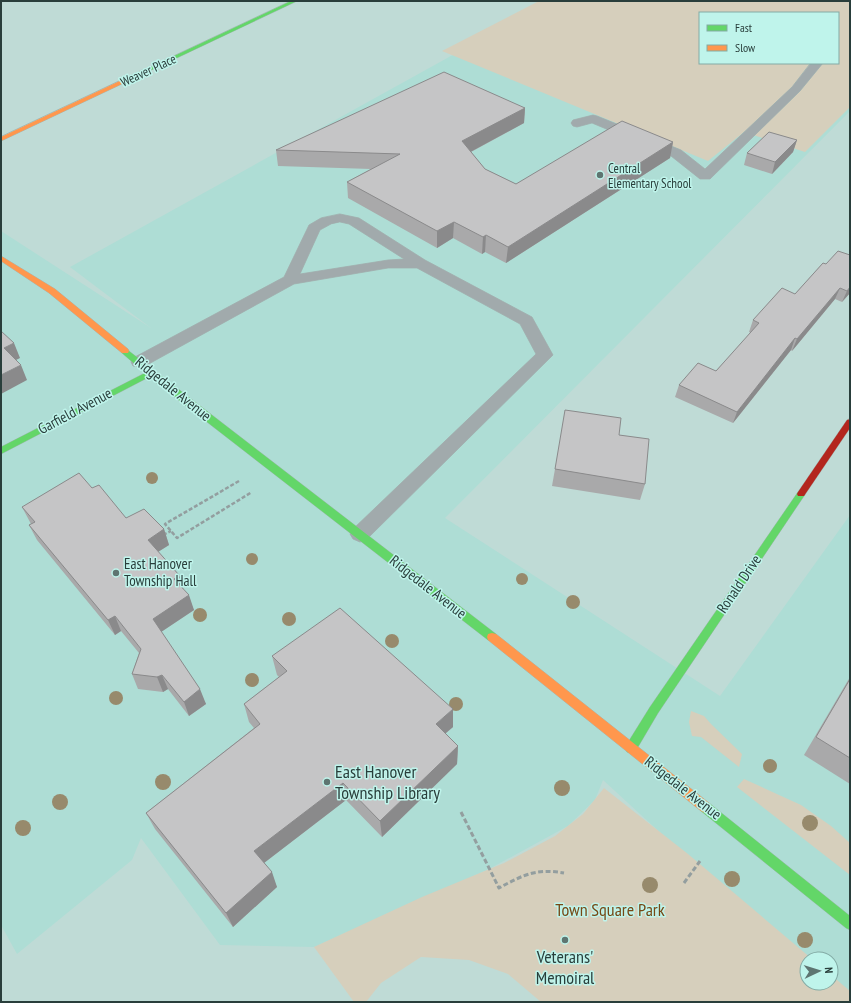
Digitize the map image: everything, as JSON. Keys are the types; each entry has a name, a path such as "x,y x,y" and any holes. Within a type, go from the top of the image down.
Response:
{"street":[{"name":"Weaver Place","path":"1,139 295,1"},
{"name":"Ridgedale Avenue","path":"1,258 52,291 144,367 360,534 753,844 850,924"},
{"name":"Garfield Avenue","path":"1,450 144,367"},
{"name":"Ronald Drive","path":"631,748 658,703 850,422"}],"lane":[{"path":"577,123 593,119 676,153 705,176 796,89 816,64"},
{"path":"290,280 314,228 326,221 340,218 354,221 420,263 526,321 545,355 360,534"},
{"path":"144,367 290,280 388,264 420,263"}],"path":[{"path":"239,481 165,524 177,538 252,492"},
{"path":"161,536 171,531"},
{"path":"461,812 499,888 525,874 547,869 564,873"},
{"path":"684,883 700,861"}],"shaded area":[{"path":"550,1 850,1 850,111 445,518 720,696 850,515 850,1002 839,991 839,951 799,951 799,961 603,780 595,800 568,826 489,869 314,947 220,945 141,838 132,860 17,954 1,925 1,231 151,328 70,267"}],"green space":[{"path":"539,1 850,1 850,107 805,152 744,132 708,161 442,51"},
{"path":"691,711 704,716 742,754 739,767 701,737 692,736 689,722"},
{"path":"744,779 801,805 831,826 850,843 850,875 737,787"},
{"name":"Town Square Park","path":"604,788 688,854 803,951 799,951 799,991 839,991 839,982 850,991 850,1002 541,1002 508,974 469,960 421,957 381,983 366,1002 354,1002 314,947 422,897 504,863 555,836 583,814"}],"building":[{"name":"Central Elementary School","path":"444,72 525,108 462,141 485,169 516,184 622,121 673,142 508,247 486,235 483,237 454,222 437,231 347,182 400,154 276,150"},
{"path":"769,132 797,140 775,162 747,153"},
{"path":"838,251 850,255 850,287 847,291 840,288 797,339 795,338 737,412 679,385 698,363 716,371 759,323 753,320 782,288 795,294 823,263 826,264"},
{"path":"1,331 14,343 4,348 21,365 1,375"},
{"path":"565,410 621,418 619,435 649,439 645,484 555,469"},
{"name":"East Hanover Township Hall","path":"79,473 92,488 99,485 126,518 144,509 164,529 148,540 179,575 174,579 189,595 153,619 200,689 184,702 162,675 157,677 132,674 141,649 115,616 108,620 29,525 35,522 22,507"},
{"name":"East Hanover Township Library","path":"340,608 453,709 436,724 458,746 380,821 343,783 254,851 272,872 226,913 146,813 260,724 244,704 287,671 272,656"},
{"path":"850,679 850,758 816,737"}],"traffic: fast":[{"path":"143,72 295,1"},
{"path":"125,351 150,373 492,637"},
{"path":"1,451 150,373"},
{"path":"631,748 654,710 801,494"},
{"path":"705,807 850,924"}],"traffic: slow":[{"path":"1,139 143,72"},
{"path":"1,258 52,291 125,351"},
{"path":"492,637 705,807"}],"traffic: jam":[{"path":"801,494 850,422"}],"place":[{"name":"Central Elementary School","path":"600,175"},
{"name":"East Hanover Township Hall","path":"116,573"},
{"name":"East Hanover Township Library","path":"327,782"},
{"name":"Veterans' Memoiral","path":"565,940"}]}
